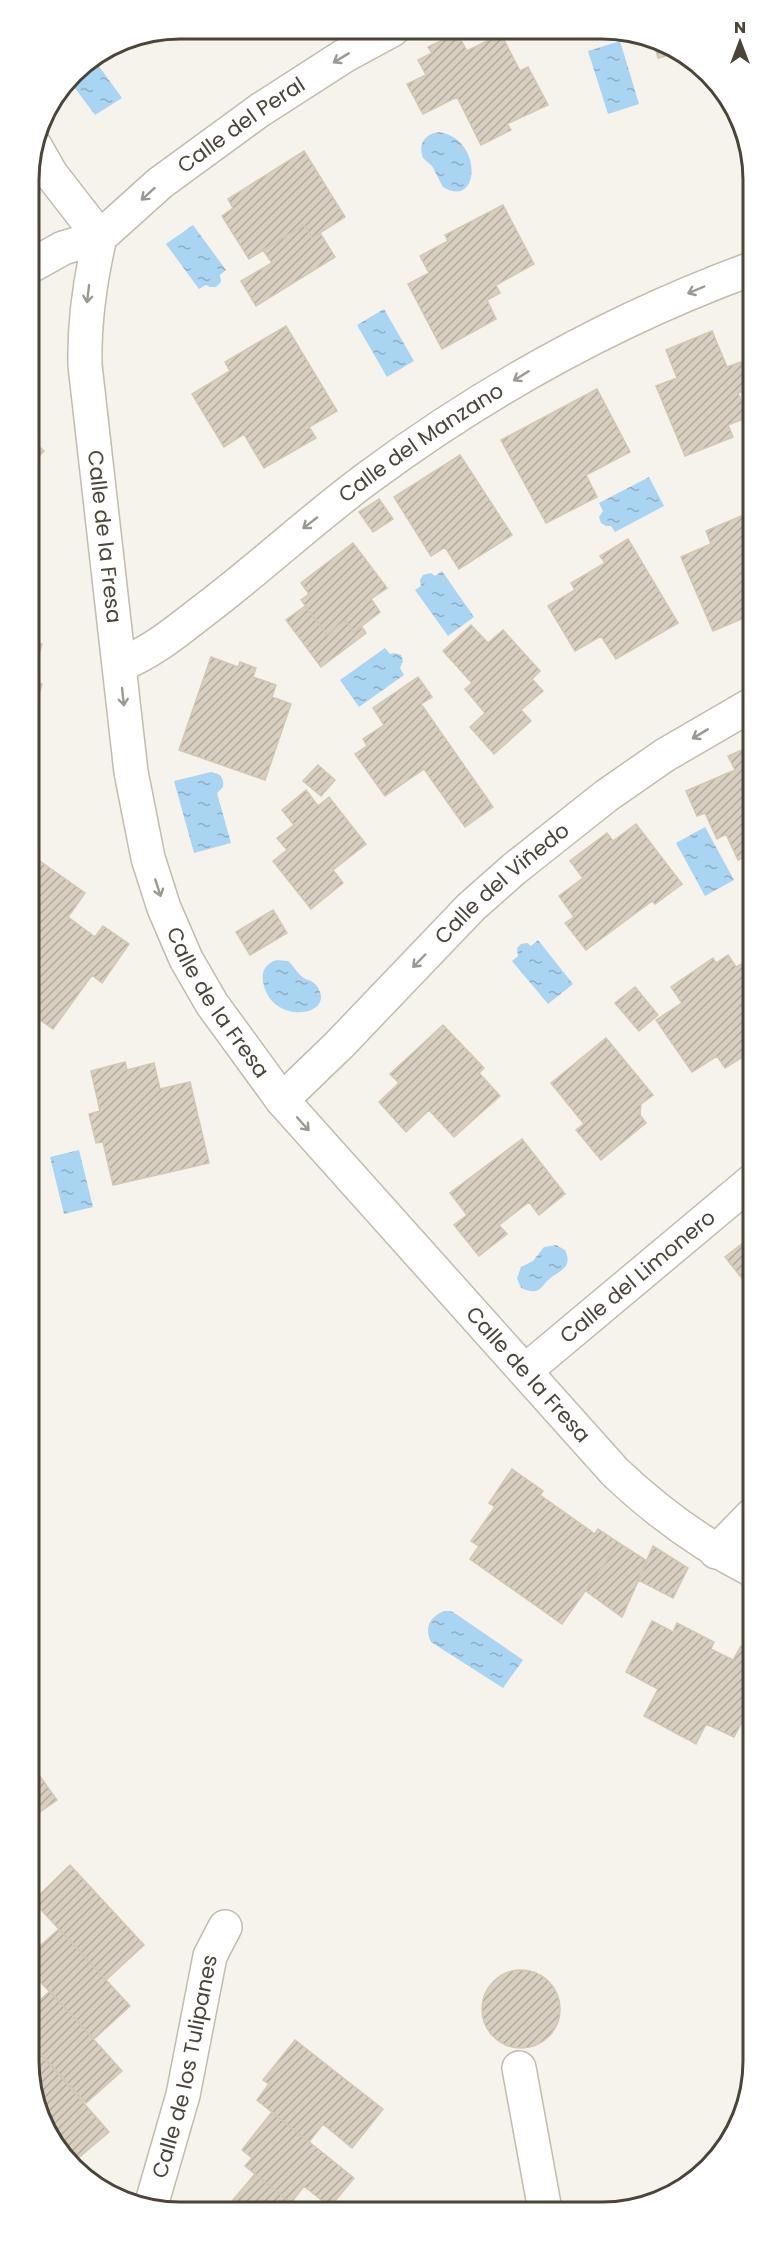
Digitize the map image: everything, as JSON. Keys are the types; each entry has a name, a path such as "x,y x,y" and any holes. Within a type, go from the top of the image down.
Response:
{"street":[{"name":"Calle del Peral","path":"100,237 160,183 260,110 344,56 375,39"},
{"path":"39,261 63,248 100,237 51,174 41,156"},
{"name":"Calle de la Fresa","path":"100,237 84,329 85,365 131,772 148,858 164,908 186,959 212,1004 282,1100 615,1472 642,1498 678,1526 716,1552 743,1565"},
{"name":"Calle del Manzano","path":"120,665 141,657 158,645 234,587 370,476 448,422 528,371 609,328 701,287 743,272"},
{"name":"Calle del Viñedo","path":"282,1100 340,1044 471,907 514,869 645,768 743,709"},
{"name":"Calle del Limonero","path":"525,1371 743,1189"},
{"path":"716,1552 743,1524"},
{"name":"Calle de los Tulipanes","path":"153,2199 183,2096 210,1956 225,1927"},
{"path":"519,2067 544,2202"}],"water":[{"path":"620,41 639,104 608,114 588,51"},
{"path":"98,65 122,98 95,115 74,87"},
{"path":"438,132 453,137 463,146 470,158 472,170 470,181 464,189 455,191 443,187 432,166 423,158 421,148 423,141 429,135"},
{"path":"193,225 226,270 220,275 221,282 216,287 206,285 199,289 166,244"},
{"path":"384,309 414,361 387,377 357,325"},
{"path":"649,477 664,506 615,532 611,526 601,523 599,517 603,511 599,503"},
{"path":"442,571 474,617 448,636 415,590 421,586 420,580 423,575 431,573 435,576"},
{"path":"385,648 390,654 401,655 403,661 400,668 404,675 359,707 340,680"},
{"path":"211,772 219,775 223,781 223,787 217,793 231,843 194,853 174,781"},
{"path":"705,827 734,880 705,896 676,843"},
{"path":"538,940 573,984 548,1004 512,961 518,956 517,948 521,944 527,943 531,946"},
{"path":"277,960 288,961 302,977 315,983 321,996 319,1004 312,1010 289,1011 278,1006 268,996 263,974 270,963"},
{"path":"79,1150 93,1207 64,1214 50,1157"},
{"path":"556,1245 565,1250 568,1259 566,1266 537,1291 521,1288 517,1278 521,1267 533,1261 544,1247"},
{"path":"444,1611 456,1614 523,1660 503,1688 431,1642 428,1627 435,1616"}],"building":[{"path":"445,39 460,39 467,51 491,39 504,39 520,71 528,67 548,105 507,124 511,130 481,145 457,97 423,114 407,84 426,75 418,60 432,53 428,47"},
{"path":"656,50 667,56 658,58"},
{"path":"304,151 345,217 312,238 304,225 249,259 222,216 233,208 228,199"},
{"path":"503,205 534,264 496,285 500,293 487,300 496,319 442,349 408,284 429,273 420,256 448,241 445,235"},
{"path":"304,225 312,238 320,233 335,257 256,306 241,281 272,263 263,250"},
{"path":"286,326 337,411 309,427 316,438 264,468 244,434 224,447 192,394 230,371 225,362"},
{"path":"712,331 727,367 741,362 743,391 738,393 743,405 743,419 728,425 733,437 685,456 656,386 677,378 666,350"},
{"path":"597,389 630,452 586,475 597,497 546,523 501,440"},
{"path":"39,446 44,451 39,456"},
{"path":"460,455 512,535 459,569 445,547 431,556 394,497"},
{"path":"379,499 393,519 373,532 359,512"},
{"path":"743,515 743,618 713,631 681,557 711,544 706,531"},
{"path":"628,539 678,623 616,659 601,636 575,651 548,606 575,590 571,583 605,563 600,556"},
{"path":"353,543 387,588 371,599 380,612 354,632 345,620 327,635 301,600 309,594 301,583"},
{"path":"305,606 327,635 345,620 354,632 362,627 366,633 321,667 286,620"},
{"path":"471,625 488,643 503,630 540,671 532,679 543,691 521,710 531,721 494,754 470,727 485,713 465,689 472,683 443,651"},
{"path":"211,657 238,667 240,662 256,668 253,677 276,685 272,697 291,704 265,780 179,750"},
{"path":"418,677 432,697 421,704 493,807 465,827 424,769 385,796 355,754 367,746 363,739 384,725 373,708"},
{"path":"743,749 743,858 738,860 726,834 717,839 705,813 697,816 686,791 735,770 728,756"},
{"path":"318,765 335,780 321,796 303,781"},
{"path":"306,790 318,806 329,797 366,844 333,870 343,883 311,909 273,861 287,850 277,838 294,825 282,810"},
{"path":"636,824 682,884 655,904 652,901 586,950 565,923 574,917 559,896 583,878 570,861 607,833 613,841"},
{"path":"39,860 85,893 68,917 95,937 103,926 129,944 102,983 92,975 53,1029 39,1019"},
{"path":"273,910 287,933 250,955 236,932"},
{"path":"728,955 736,967 743,966 743,1057 725,1068 717,1056 692,1072 656,1020 682,1003 671,987 713,958 716,963"},
{"path":"635,987 658,1015 639,1031 615,1003"},
{"path":"443,1025 484,1068 479,1073 500,1096 454,1137 429,1110 406,1132 379,1102 399,1083 390,1074"},
{"path":"606,1038 653,1095 641,1104 640,1115 646,1123 601,1160 576,1130 584,1124 551,1083"},
{"path":"125,1062 127,1070 154,1063 160,1089 190,1082 209,1163 113,1185 103,1142 96,1143 89,1114 100,1111 91,1071"},
{"path":"522,1139 565,1194 539,1215 529,1202 499,1225 507,1234 479,1256 454,1225 467,1215 450,1193"},
{"path":"743,1243 743,1280 725,1257"},
{"path":"512,1469 543,1491 540,1495 595,1534 598,1529 619,1543 562,1624 470,1559 479,1546 471,1541 495,1507 489,1503"},
{"path":"619,1543 647,1561 622,1617 586,1591"},
{"path":"653,1546 688,1568 673,1598 638,1580"},
{"path":"652,1621 673,1632 677,1623 714,1642 711,1649 733,1660 741,1646 743,1647 743,1720 734,1737 706,1724 696,1744 644,1716 658,1689 626,1672"},
{"path":"39,1775 57,1800 39,1812"},
{"path":"70,1865 144,1945 106,1980 39,1907 39,1895"},
{"path":"59,1929 130,2006 94,2039 39,1981 39,1947"},
{"path":"521,1970 536,1973 549,1981 557,1994 560,2009 557,2024 549,2037 536,2045 521,2048 506,2045 493,2037 485,2024 482,2009 485,1994 493,1981 506,1973"},
{"path":"50,1991 122,2071 86,2103 39,2052 39,2001"},
{"path":"295,2040 383,2109 352,2148 323,2124 309,2142 257,2100 269,2084 263,2080"},
{"path":"39,2052 109,2132 78,2158 58,2132 46,2106 40,2080"},
{"path":"272,2112 354,2178 334,2202 324,2202 304,2186 290,2202 245,2166 252,2158 242,2150"},
{"path":"255,2174 289,2202 231,2202"}]}
